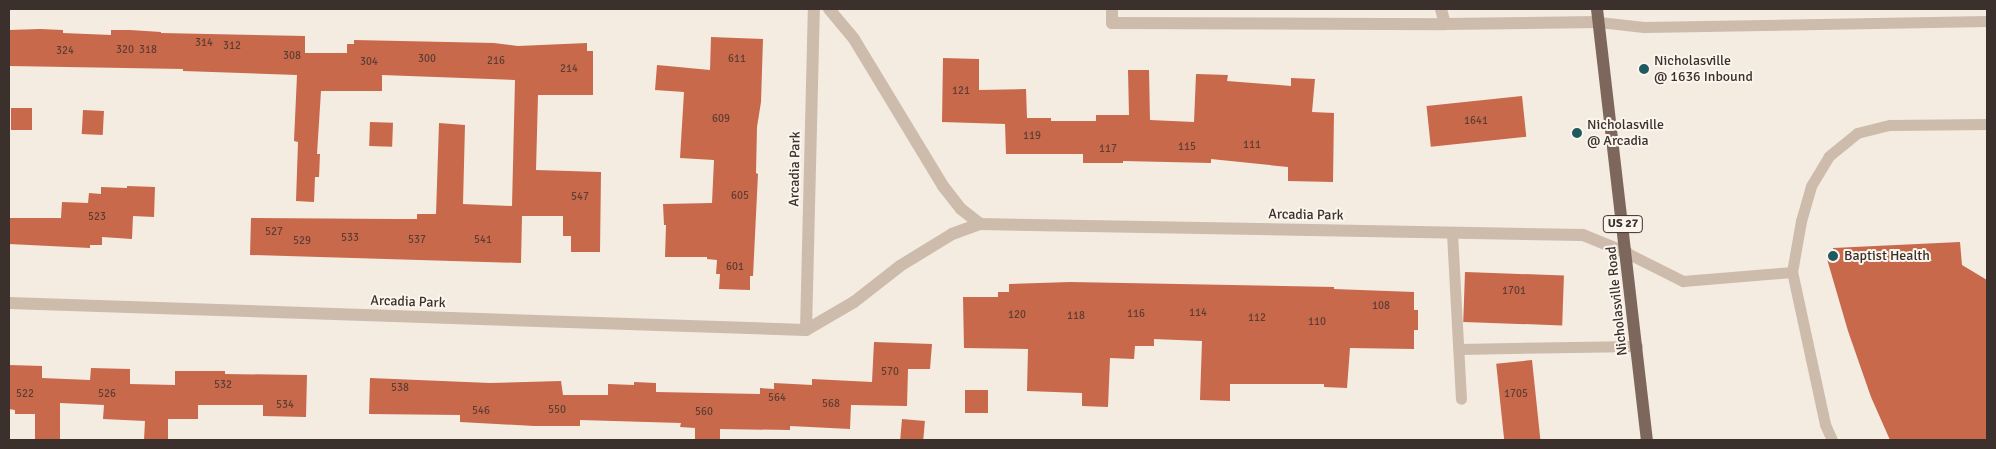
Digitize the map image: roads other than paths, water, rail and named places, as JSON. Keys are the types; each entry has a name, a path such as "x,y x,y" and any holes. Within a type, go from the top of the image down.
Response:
{"main road":[{"name":"Nicholasville Road","path":"1597,9 1648,440"}],"street":[{"name":"Arcadia Park","path":"806,330 814,9"},
{"path":"829,9 854,39 943,186 961,210 980,224"},
{"path":"1112,9 1112,22 1445,24 1598,22"},
{"path":"1441,9 1445,24"},
{"name":"Arcadia Park","path":"9,303 806,330 854,302 900,266 952,234 980,224 1583,235 1627,253"}],"lane":[{"path":"1598,22 1644,27 1987,21"},
{"path":"1832,440 1825,424 1792,272 1801,221 1811,186 1829,156 1857,134 1890,125 1987,124"},
{"path":"1452,233 1461,399"},
{"path":"1627,253 1683,281 1792,272"},
{"path":"1459,349 1637,346"}],"place":[{"name":"Nicholasville @ 1636 Inbound","path":"1644,69"},
{"name":"Nicholasville @ Arcadia","path":"1577,133"},
{"name":"Baptist Health","path":"1833,256"}]}
